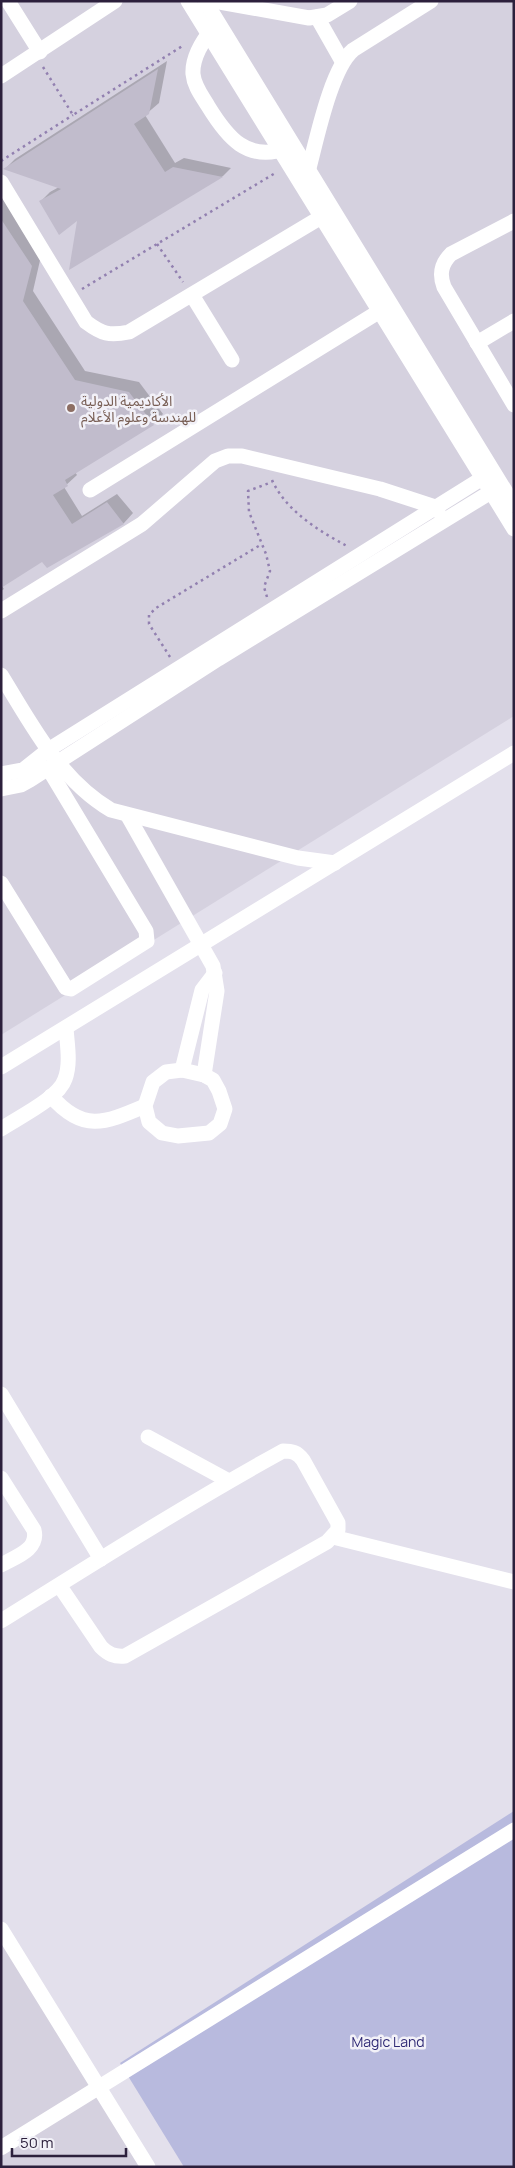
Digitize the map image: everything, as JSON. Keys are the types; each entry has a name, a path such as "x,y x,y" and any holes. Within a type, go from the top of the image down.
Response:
{"street":[{"path":"8,1 38,53"},
{"path":"1,76 116,1"},
{"path":"188,1 327,214 496,489 514,529"},
{"path":"205,1 210,33 194,62 195,81 223,130 235,142 260,152 286,152 309,168 327,214"},
{"path":"214,1 301,17 327,15 350,1"},
{"path":"309,168 342,61 353,50 431,1"},
{"path":"317,17 342,61"},
{"path":"1,182 86,322 99,332 114,335 129,332 327,214"},
{"path":"514,221 450,254 441,269 444,287 514,404"},
{"path":"192,295 232,360"},
{"path":"90,490 385,308"},
{"path":"477,343 514,321"},
{"path":"1,611 142,524 215,461 235,455 380,490 435,507 444,521"},
{"path":"1,788 21,785 51,760 178,669 487,475"},
{"path":"496,489 514,505"},
{"path":"1,774 23,770 51,760 496,489"},
{"path":"1,675 51,760 146,931 147,941 71,989 66,988 1,883"},
{"path":"1,1067 514,753"},
{"path":"51,760 95,800 111,810 128,816 298,858 335,863"},
{"path":"128,816 202,944 215,973 217,991 204,1075"},
{"path":"182,1070 202,990 215,973"},
{"path":"1,1129 61,1088 67,1074 66,1028"},
{"path":"182,1070 204,1075 213,1080 225,1109 220,1124 209,1133 178,1136 162,1133 149,1122 145,1106 153,1082 166,1072 182,1070"},
{"path":"51,1096 68,1113 88,1121 107,1121 145,1106"},
{"path":"1,1394 101,1558"},
{"path":"148,1437 229,1481"},
{"path":"1,1621 101,1558 229,1481 283,1452 292,1451 299,1455 338,1523 338,1530 333,1537 125,1656 107,1653 100,1647 59,1585"},
{"path":"1,1478 34,1530 35,1535 32,1546 1,1565"},
{"path":"333,1537 514,1582"},
{"path":"1,2148 514,1830"},
{"path":"1,1929 148,2167"}],"path":[{"path":"1,161 196,38 210,33"},
{"path":"38,53 72,116"},
{"path":"70,296 275,174 286,152"},
{"path":"157,244 192,295"},
{"path":"266,462 272,482 292,508 320,531 361,554"},
{"path":"271,610 264,587 270,571 262,544 249,512 248,491 272,482"},
{"path":"178,669 148,624 149,614 262,544"}],"shaded area":[{"path":"1,1 514,1 514,716 1,1035"},
{"path":"1,1923 150,2167 1,2167"}],"green space":[{"name":"Magic Land","path":"514,1811 514,2167 184,2167 120,2063"}],"building":[{"path":"158,69 149,114 134,124 165,172 173,167 223,177 69,270 77,221 59,235 39,201 61,189 3,169"},
{"name":"الأكاديمية الدولية للهندسة وعلوم الأعلام","path":"1,219 32,266 23,301 75,380 129,392 154,425 65,480 68,486 53,495 72,524 107,502 124,524 47,568 42,562 1,588"}],"place":[{"name":"الأكاديمية الدولية للهندسة وعلوم الأعلام","path":"71,408"}]}
